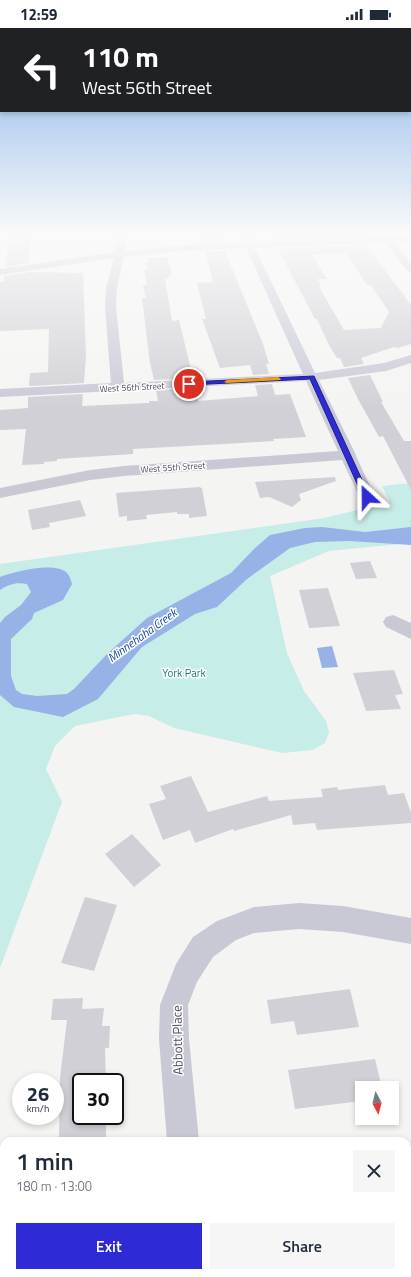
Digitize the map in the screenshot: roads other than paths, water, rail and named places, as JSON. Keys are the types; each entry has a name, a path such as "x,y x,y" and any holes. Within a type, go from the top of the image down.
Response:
{"street":[{"path":"112,293 110,309 118,387"},
{"path":"272,293 349,455 367,497"},
{"name":"West 56th Street","path":"0,394 312,378 386,367 411,359"},
{"name":"West 55th Street","path":"0,493 90,475 124,471 349,455"},
{"path":"393,622 411,632"},
{"name":"Abbott Place","path":"183,1137 174,1039 174,1005 186,974 203,947 227,930 254,920 299,916 343,919 411,931"}],"water":[{"name":"Minnehaha Creek","path":"322,527 365,532 411,527 411,545 349,541 315,542 290,548 247,579 217,607 195,614 142,647 98,699 63,717 14,707 0,695 0,623 5,617 21,605 31,592 27,584 23,583 6,586 0,590 0,577 24,570 44,568 61,570 69,576 72,584 63,600 34,613 32,619 11,639 11,676 16,690 22,694 37,696 67,694 74,689 107,654 147,618 231,573 270,535 305,528"},
{"path":"332,646 338,667 322,668 317,648"}],"park label":[{"name":"York Park","path":"184,673"}]}
